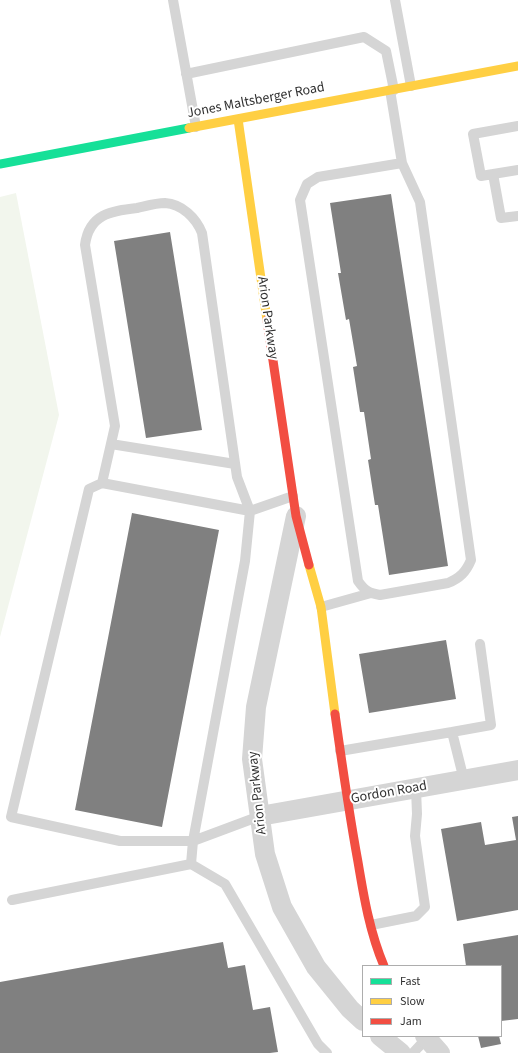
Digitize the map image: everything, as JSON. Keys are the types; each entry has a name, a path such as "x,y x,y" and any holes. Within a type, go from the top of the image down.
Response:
{"street":[{"name":"Jones Maltsberger Road","path":"0,164 518,66"},
{"name":"Arion Parkway","path":"238,119 296,516 321,607 347,801 366,907 377,949 384,965"},
{"name":"Arion Parkway","path":"296,516 256,706 252,759 265,854 282,907 316,967 350,1009 362,1020"},
{"name":"Gordon Road","path":"260,816 518,770"},
{"path":"381,1037 401,1053"},
{"path":"426,1037 440,1053"}],"lane":[{"path":"173,0 196,127"},
{"path":"395,0 411,86"},
{"path":"186,74 364,37 386,51 402,163 420,202 471,560 468,568 456,580 448,583 380,595 371,593 364,589 358,581 300,200 307,184 318,177 402,163"},
{"path":"518,126 473,134 481,176 518,170"},
{"path":"493,174 501,218 518,216"},
{"path":"102,483 115,426 85,245 86,235 90,226 97,219 113,211 165,203 176,206 192,216 202,233 237,477 250,511 245,561 193,841 191,864"},
{"path":"111,444 235,464"},
{"path":"260,816 193,841 120,841 11,817 89,489 102,483 250,511 293,496"},
{"path":"321,607 371,593"},
{"path":"340,751 491,725 480,644"},
{"path":"452,732 464,780"},
{"path":"371,925 416,916 425,907 415,836 417,814 416,789"},
{"path":"12,900 191,864 225,884 318,1044 327,1053"},
{"path":"413,1053 426,1037"}],"shaded area":[{"path":"16,193 59,415 0,637 0,197"}],"building":[{"path":"391,194 448,566 389,575 378,505 375,505 368,460 371,459 364,412 360,412 353,367 357,366 349,319 346,320 338,273 341,273 330,203"},
{"path":"170,232 202,430 146,438 114,241"},
{"path":"132,513 219,530 162,827 75,810"},
{"path":"446,640 456,699 369,713 359,654"},
{"path":"518,816 518,910 457,921 441,829 481,822 485,845 516,840 512,817"},
{"path":"518,935 518,1019 502,1021 502,965 466,965 463,944"},
{"path":"223,942 228,968 245,965 253,1010 270,1007 278,1052 0,1053 0,982"},
{"path":"478,1037 499,1037 501,1044 481,1048"}],"traffic: fast":[{"path":"0,164 189,128"}],"traffic: slow":[{"path":"189,128 518,66"},
{"path":"238,119 267,320"},
{"path":"309,565 321,607 335,714"}],"traffic: jam":[{"path":"267,320 296,516 309,565"},
{"path":"335,714 365,902 371,928 384,965"}]}
